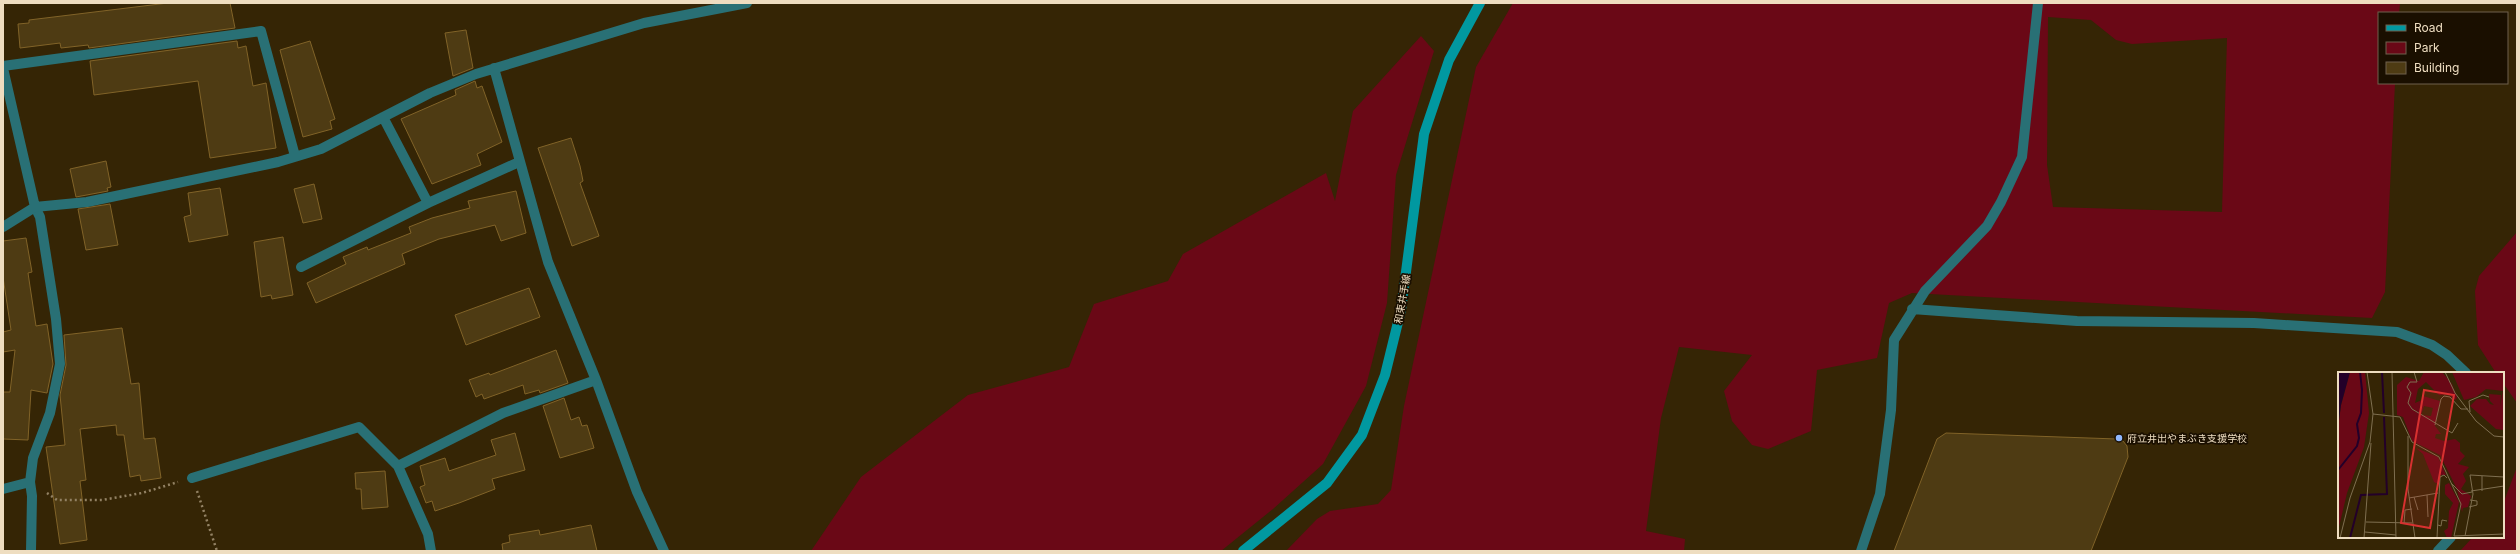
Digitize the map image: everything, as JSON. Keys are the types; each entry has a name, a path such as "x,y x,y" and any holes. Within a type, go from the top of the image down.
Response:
{"main road":[{"name":"和束井手線","path":"1243,551 1327,483 1362,435 1385,375 1401,310 1424,134 1449,60 1480,3"}],"street":[{"path":"3,227 35,207 87,202 200,180 278,162 321,149 436,90 494,68 644,23 747,3"},
{"path":"1861,551 1880,494 1891,410 1894,340 1912,309 1925,291 1987,226 2001,202 2022,157 2038,3"},
{"path":"31,551 32,496 30,482 33,458 50,413 60,364 56,318 40,217 35,207 3,67 262,32 294,156"},
{"path":"494,68 548,262 596,380 637,492 664,551"},
{"path":"383,117 428,203"},
{"path":"301,267 428,203 519,162"},
{"path":"1912,309 2077,322 2254,323 2397,332 2432,344 2447,355 2465,372"},
{"path":"398,466 502,413 596,380"},
{"path":"192,478 359,427 398,466 428,534 431,551"},
{"path":"3,489 30,482"},
{"path":"2438,551 2450,538"}],"path":[{"path":"30,482 57,500 102,500 142,494 192,478 208,520 217,551"}],"green space":[{"path":"1513,3 2400,3 2399,12 2378,12 2378,84 2395,84 2385,292 2372,318 1912,293 1889,303 1877,358 1817,370 1811,431 1768,449 1752,445 1732,421 1724,391 1752,355 1679,347 1661,418 1646,531 1685,539 1684,551 1286,551 1317,519 1330,511 1378,504 1391,490 1404,406 1476,67","holes":["2048,17 2091,20 2116,40 2132,44 2227,38 2222,212 2053,207 2047,165"]},
{"path":"1421,36 1434,51 1396,175 1387,303 1366,386 1323,464 1273,509 1221,551 811,551 861,477 968,395 1069,367 1094,304 1168,281 1183,254 1326,173 1335,201 1353,111"},
{"path":"2517,232 2517,403 2504,384 2504,372 2495,372 2478,345 2475,291 2479,276"},
{"path":"2517,467 2517,551 2460,551 2472,538 2504,538 2504,501"}],"building":[{"path":"168,3 230,3 235,28 89,48 88,45 61,48 60,43 20,48 18,24 29,23 29,20"},
{"path":"466,30 473,68 453,76 445,33"},
{"path":"237,41 238,48 246,46 253,86 266,83 276,148 210,158 198,81 94,95 90,61"},
{"path":"310,41 335,119 330,121 332,129 303,137 280,50"},
{"path":"475,81 477,88 482,86 502,142 477,154 481,165 432,184 401,119 456,95 455,90"},
{"path":"571,138 583,181 580,183 599,236 572,246 538,148"},
{"path":"106,161 111,187 107,188 108,191 76,197 70,169"},
{"path":"314,184 322,219 303,223 294,189"},
{"path":"220,188 228,235 189,242 184,217 191,215 188,193"},
{"path":"516,191 526,233 501,241 495,225 439,239 402,254 405,264 316,303 307,283 346,264 343,257 367,247 368,250 411,233 409,227 432,218 470,208 468,201"},
{"path":"110,204 118,245 86,250 78,209"},
{"path":"283,237 293,295 272,299 271,295 261,297 254,242"},
{"path":"26,238 32,272 28,273 36,326 47,324 53,364 47,393 31,390 28,440 3,439 3,392 10,392 15,350 3,352 3,332 11,330 3,277 3,241"},
{"path":"529,288 540,317 466,345 455,315"},
{"path":"122,328 131,384 139,383 144,439 155,438 161,478 141,481 140,475 130,477 124,435 117,435 116,425 80,429 86,480 80,481 87,540 60,544 46,447 65,445 60,395 66,365 64,335"},
{"path":"556,350 568,383 540,393 539,390 525,394 523,385 484,399 482,394 476,397 469,380 489,373 490,375"},
{"path":"564,398 571,420 579,417 582,426 587,425 594,448 560,458 543,406"},
{"path":"515,433 525,470 492,479 495,489 435,511 432,501 426,503 420,487 425,485 420,466 445,458 449,471 496,455 491,440"},
{"path":"1946,433 2117,439 2123,441 2127,446 2128,457 2091,551 1894,551 1937,439"},
{"path":"385,471 388,507 362,509 361,489 356,489 355,473"},
{"path":"591,525 597,551 503,551 502,544 510,542 509,535 539,530 540,535"}],"place":[{"name":"府立井出やまぶき支援学校","path":"2119,438"}]}
